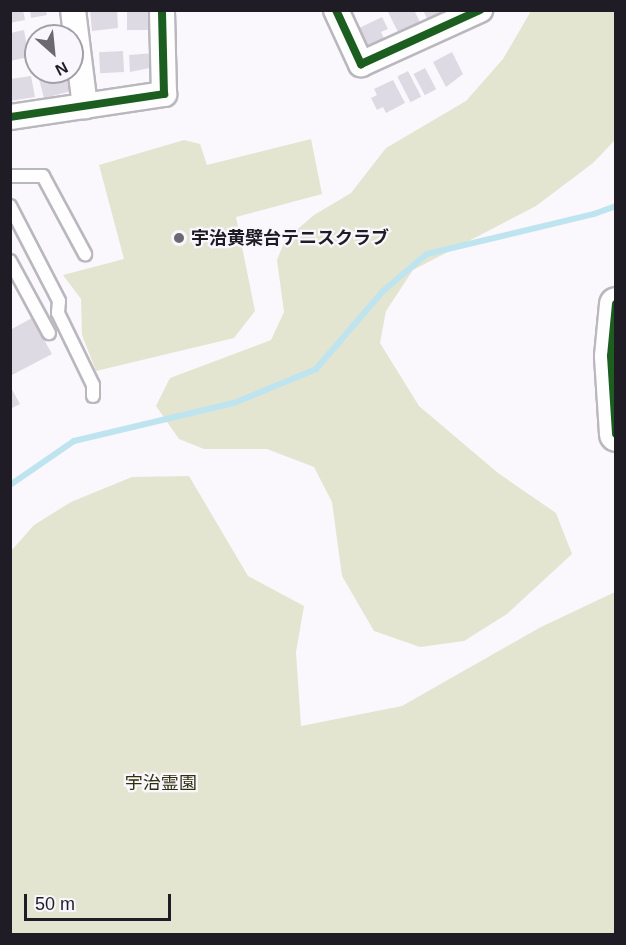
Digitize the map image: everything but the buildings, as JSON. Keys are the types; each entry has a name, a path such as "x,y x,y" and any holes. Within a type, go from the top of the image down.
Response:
{"street":[{"path":"73,10 85,106"},
{"path":"10,117 164,93 162,10"},
{"path":"336,10 361,64 480,10"},
{"path":"615,304 611,356 615,427"}],"lane":[{"path":"10,176 43,176 85,254"},
{"path":"10,206 59,301 58,313 93,385 93,396"},
{"path":"10,261 50,333"}],"green space":[{"path":"531,11 615,11 615,140 593,163 536,206 413,270 386,311 380,343 419,406 498,473 556,513 572,554 507,614 464,641 420,647 374,631 342,576 332,502 314,467 267,449 204,449 179,439 156,406 170,378 271,340 284,312 277,260 285,240 314,215 351,193 386,148 466,101 503,59"},
{"name":"宇治黄檗台テニスクラブ","path":"311,139 322,194 236,217 255,311 234,338 96,371 82,335 81,299 63,275 124,259 99,165 184,140 200,144 207,165"},
{"name":"宇治霊園","path":"189,476 248,576 304,606 296,652 301,726 402,706 541,627 615,592 615,934 11,934 11,551 34,525 71,502 132,477"}],"waterway":[{"path":"10,485 74,441 234,403 316,369 383,291 427,254 594,214 616,206"}],"cycle path":[{"path":"10,117 164,94 162,10"},
{"path":"336,10 361,64 480,10"},
{"path":"616,304 611,356 616,434"}],"place":[{"name":"宇治黄檗台テニスクラブ","path":"179,238"}]}
